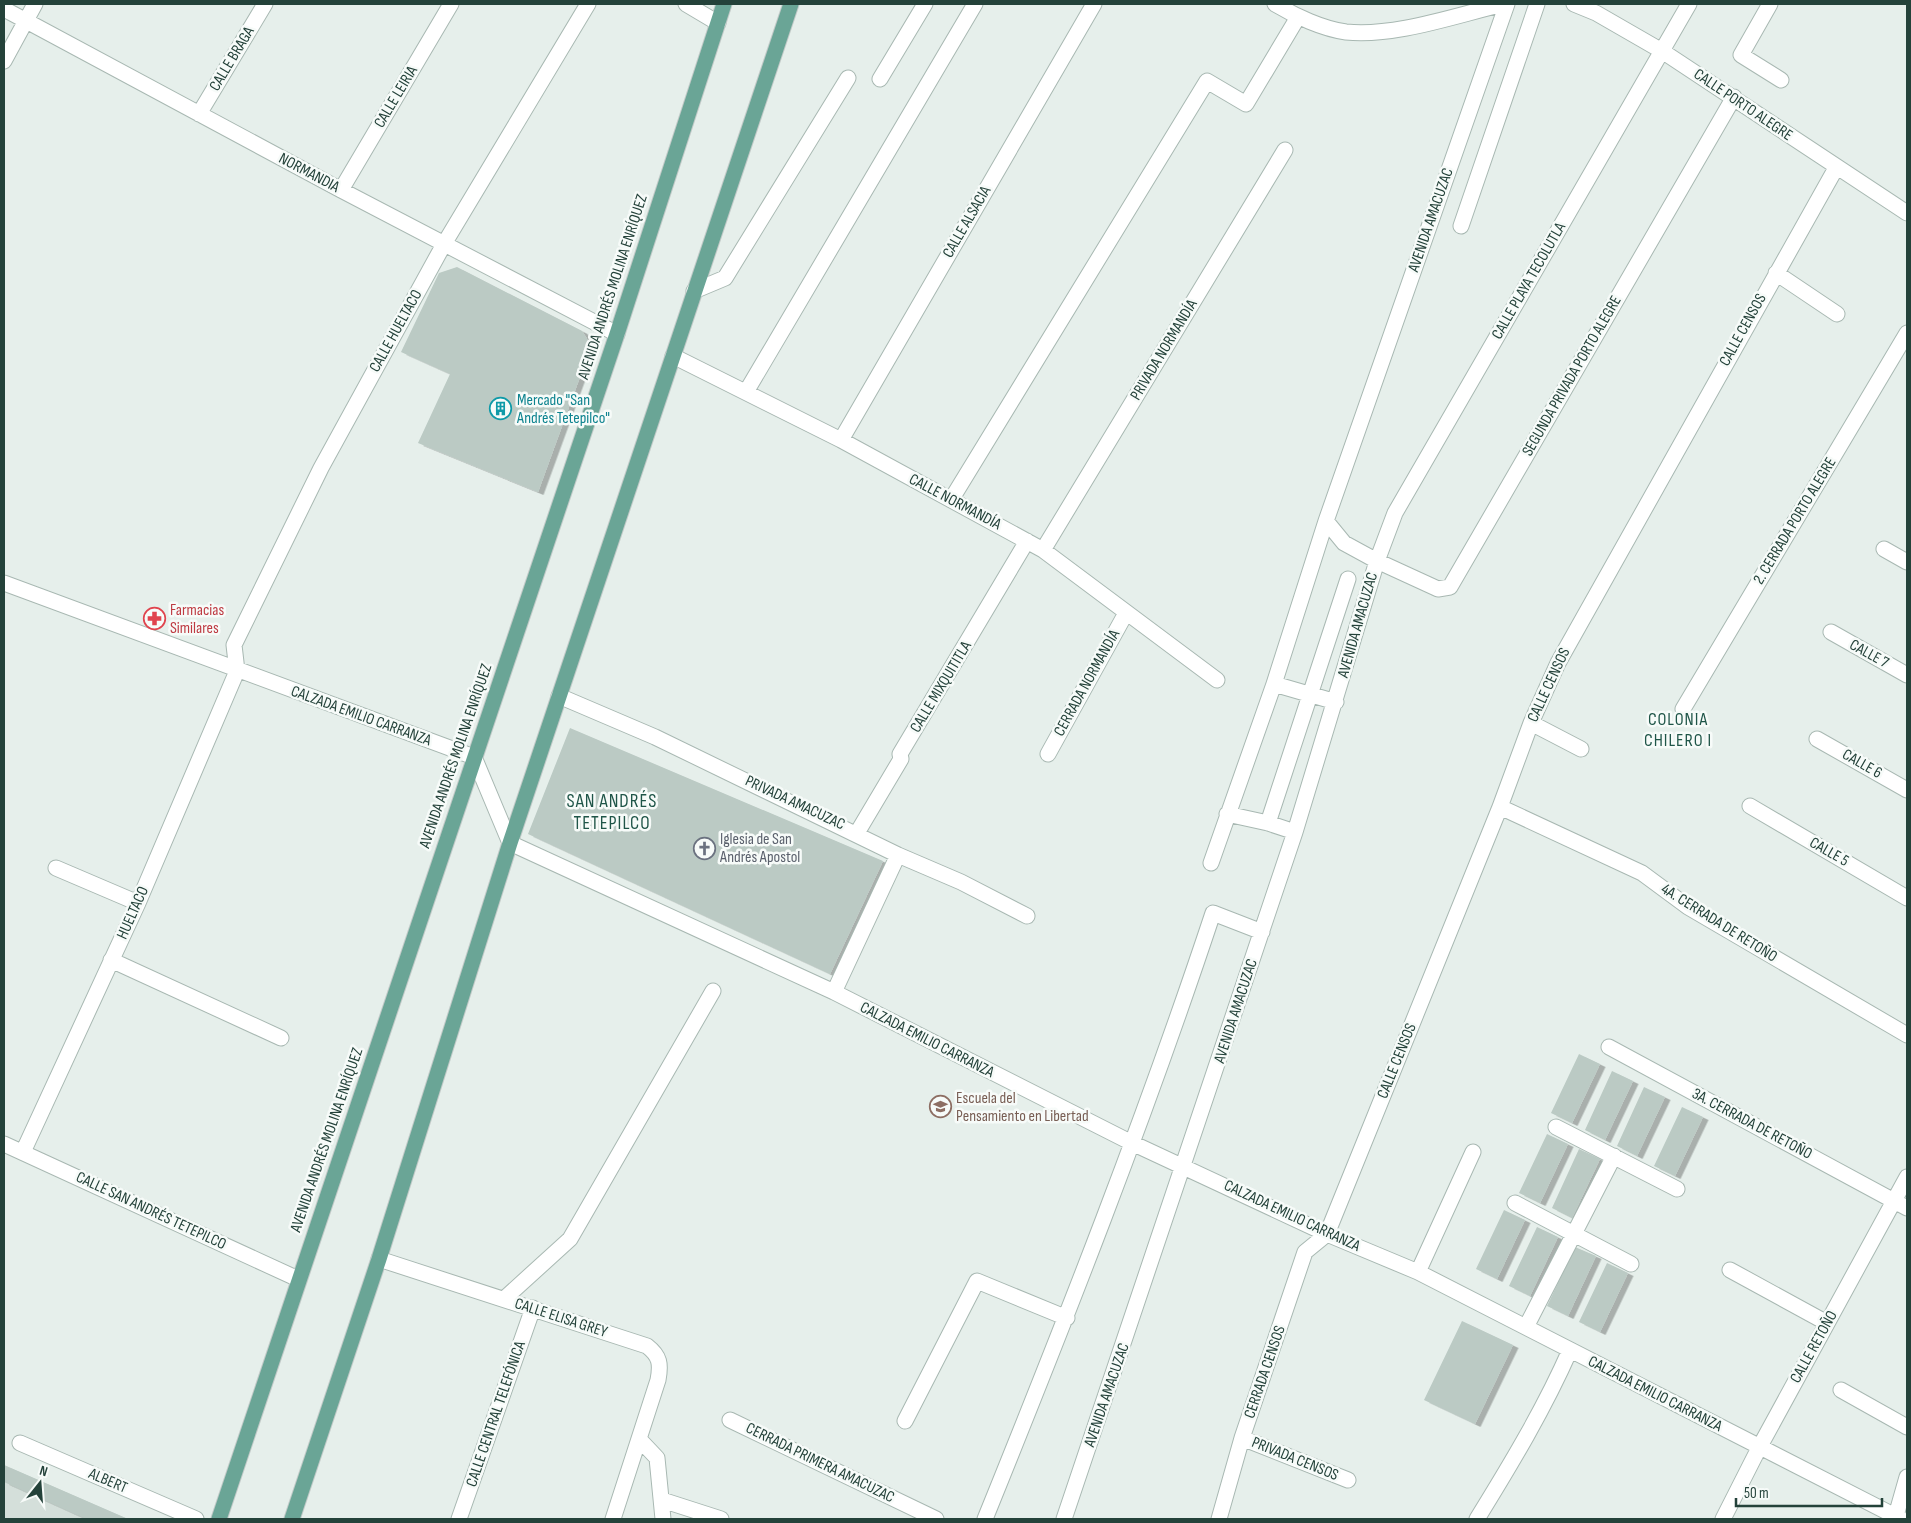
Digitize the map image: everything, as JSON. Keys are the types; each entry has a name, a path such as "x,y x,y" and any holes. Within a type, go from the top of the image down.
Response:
{"main road":[{"name":"AVENIDA ANDRÉS MOLINA ENRÍQUEZ","path":"219,1519 616,334 724,4"},
{"path":"292,1519 379,1259 510,843 791,4"}],"street":[{"path":"4,61 35,4"},
{"name":"CALLE BRAGA","path":"199,114 265,4"},
{"name":"CALLE LEIRIA","path":"341,190 451,4"},
{"name":"CALLE HUELTACO","path":"237,671 234,644 320,468 444,244 588,4"},
{"path":"686,4 718,23"},
{"path":"880,79 925,4"},
{"path":"746,392 975,4"},
{"name":"CALLE ALSACIA","path":"841,440 1094,4"},
{"path":"1281,5 1298,17 1346,32 1395,30 1505,4"},
{"name":"AVENIDA AMACUZAC","path":"1211,863 1274,684 1326,521 1505,4"},
{"path":"1461,226 1537,4"},
{"name":"CALLE PORTO ALEGRE","path":"1574,4 1599,8 1907,214"},
{"name":"CALLE PLAYA TECOLUTLA","path":"1377,561 1395,513 1689,4"},
{"path":"1770,4 1741,54 1781,80"},
{"name":"NORMANDIA","path":"4,9 341,190 616,334"},
{"path":"951,500 1207,82 1246,104 1298,17"},
{"path":"694,291 725,278 848,78"},
{"name":"SEGUNDA PRIVADA PORTO ALEGRE","path":"1377,561 1438,589 1450,587 1734,97"},
{"name":"PRIVADA NORMANDÍA","path":"1043,550 1285,150"},
{"name":"CALLE CENSOS","path":"1327,1234 1500,807 1531,723 1558,663 1836,168"},
{"path":"1776,273 1837,314"},
{"name":"2. CERRADA PORTO ALEGRE","path":"1684,709 1907,333"},
{"name":"CALLE NORMANDÍA","path":"673,356 841,440 1043,550 1217,680"},
{"name":"AVENIDA AMACUZAC","path":"1064,1519 1295,832 1336,702 1377,561 1344,543 1326,521"},
{"name":"CALLE MIXQUITITLA","path":"857,833 901,759 900,754 1027,541"},
{"path":"1884,549 1907,562"},
{"path":"1268,823 1348,579"},
{"name":"CALZADA EMILIO CARRANZA","path":"4,583 474,758"},
{"name":"CERRADA NORMANDÍA","path":"1048,754 1126,613"},
{"name":"CALLE 7","path":"1831,632 1907,675"},
{"name":"HUELTACO","path":"23,1152 138,903 237,671"},
{"path":"1274,684 1336,702"},
{"name":"PRIVADA AMACUZAC","path":"559,696 655,737 898,854 961,882 1027,916"},
{"path":"1531,723 1581,749"},
{"name":"CALLE 6","path":"1817,738 1907,790"},
{"path":"474,758 510,843"},
{"name":"CALLE 5","path":"1750,806 1907,898"},
{"name":"4A. CERRADA DE RETOÑO","path":"1500,807 1642,873 1688,907 1907,1035"},
{"path":"1227,814 1268,823 1295,832"},
{"name":"CALZADA EMILIO CARRANZA","path":"510,843 834,992 1132,1143 1327,1234 1418,1272 1897,1518"},
{"path":"834,992 898,854"},
{"path":"56,868 138,903"},
{"path":"985,1519 1066,1318 1132,1143 1186,996 1213,913 1262,932"},
{"path":"111,960 281,1038"},
{"path":"504,1299 570,1239 713,990"},
{"name":"3A. CERRADA DE RETOÑO","path":"1610,1047 1901,1205"},
{"path":"1556,1128 1677,1189"},
{"name":"CALLE SAN ANDRÉS TETEPILCO","path":"4,1144 298,1279"},
{"path":"1418,1272 1473,1152"},
{"path":"1526,1327 1614,1156"},
{"name":"CALLE RETOÑO","path":"1723,1519 1827,1323 1901,1205 1907,1177"},
{"path":"1515,1203 1631,1264"},
{"name":"CERRADA CENSOS","path":"1219,1519 1242,1438 1305,1252 1327,1234"},
{"name":"CALLE ELISA GREY","path":"379,1259 647,1346 657,1354 660,1365 658,1380 613,1519"},
{"path":"1730,1270 1827,1323"},
{"path":"905,1421 977,1281 1066,1318"},
{"name":"CALLE CENTRAL TELEFÓNICA","path":"459,1519 533,1308"},
{"path":"1477,1519 1513,1461 1556,1382 1570,1350"},
{"path":"1841,1390 1907,1427"},
{"name":"CERRADA PRIMERA AMACUZAC","path":"730,1420 936,1519"},
{"name":"PRIVADA CENSOS","path":"1242,1438 1348,1480"},
{"path":"639,1439 657,1458 663,1519"},
{"name":"ALBERT","path":"20,1442 196,1519"},
{"path":"1897,1518 1907,1477"},
{"path":"662,1500 721,1519"}],"shaded area":[{"path":"4,1465 128,1519 4,1519"}],"building":[{"name":"Mercado \"San Andrés Tetepilco\"","path":"457,267 582,331 589,342 588,355 538,492 418,443 450,374 401,352 439,273"},
{"name":"Iglesia de San Andrés Apostol","path":"570,728 883,861 830,974 528,834"},
{"path":"1579,1054 1600,1064 1572,1123 1551,1113"},
{"path":"1612,1071 1633,1081 1605,1140 1585,1130"},
{"path":"1644,1087 1665,1097 1637,1156 1617,1146"},
{"path":"1682,1107 1703,1117 1675,1176 1654,1166"},
{"path":"1547,1134 1568,1144 1540,1203 1519,1193"},
{"path":"1579,1149 1600,1159 1572,1218 1552,1208"},
{"path":"1504,1210 1525,1220 1497,1279 1476,1269"},
{"path":"1537,1227 1558,1237 1530,1296 1509,1286"},
{"path":"1575,1247 1596,1256 1568,1316 1547,1306"},
{"path":"1607,1263 1628,1273 1600,1332 1579,1322"},
{"path":"1462,1321 1513,1345 1475,1424 1424,1400"},
{"path":"4,1465 128,1519 86,1519 4,1482"}],"place":[{"name":"Mercado \"San Andrés Tetepilco\"","path":"501,409"},
{"name":"Farmacias Similares","path":"154,619"},
{"name":"Iglesia de San Andrés Apostol","path":"704,848"},
{"name":"Escuela del Pensamiento en Libertad","path":"940,1107"}],"district":[{"name":"COLONIA CHILERO I","path":"1678,730"},
{"name":"SAN ANDRÉS TETEPILCO","path":"612,812"}]}
